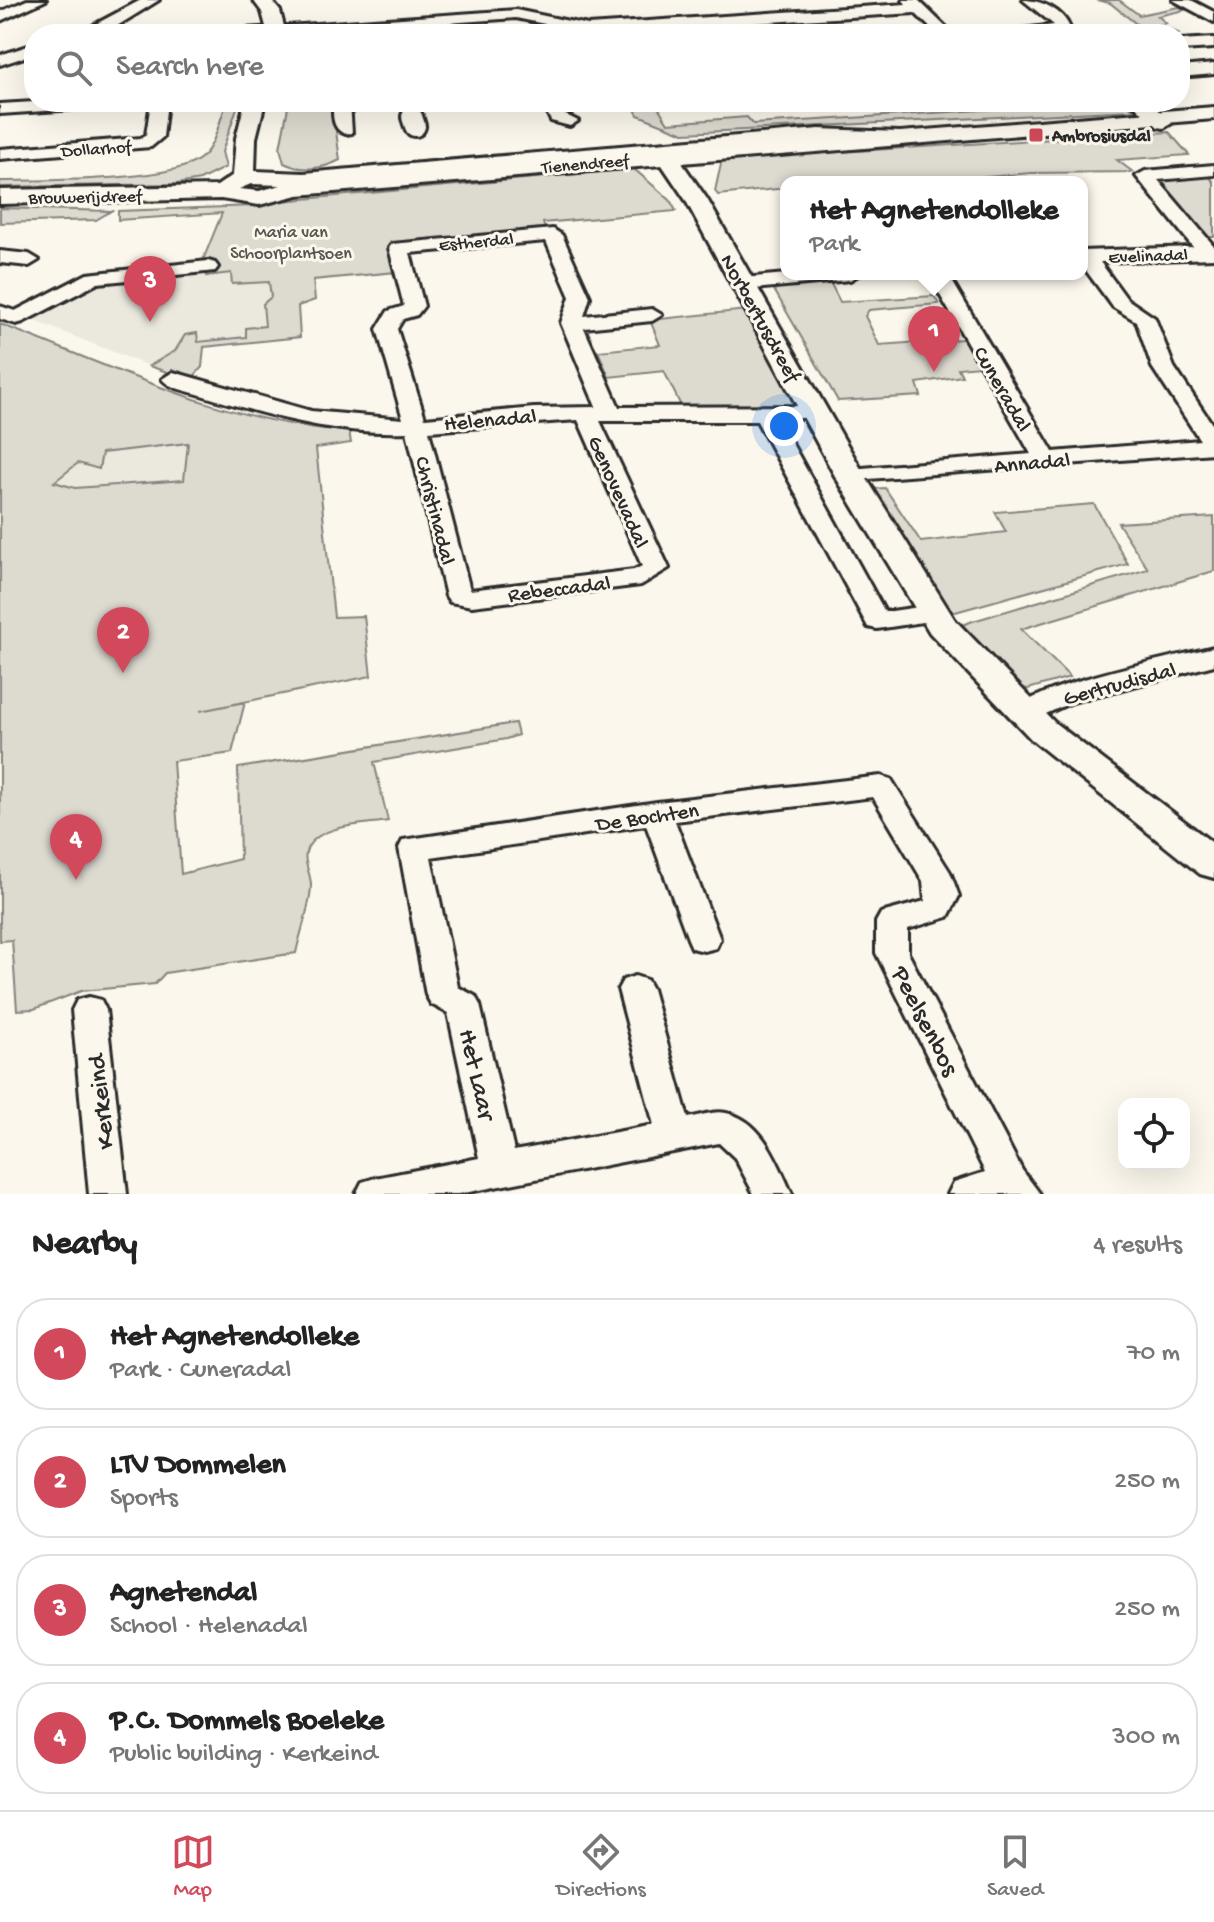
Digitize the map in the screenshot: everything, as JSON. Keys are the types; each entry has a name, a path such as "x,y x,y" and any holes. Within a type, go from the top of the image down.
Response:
{"street":[{"path":"0,17 39,0"},
{"path":"107,24 152,0"},
{"path":"263,0 268,24"},
{"path":"711,0 741,24"},
{"path":"1030,0 1062,24"},
{"path":"1180,0 1214,18"},
{"path":"414,1 420,21"},
{"path":"660,24 842,6 914,4 935,24"},
{"path":"388,24 516,14 564,24"},
{"path":"472,17 475,24"},
{"path":"1190,45 1212,45"},
{"path":"2,57 24,52"},
{"path":"1190,71 1214,69"},
{"path":"0,109 24,107"},
{"name":"Dollarhof","path":"0,154 145,143 154,137 158,112"},
{"path":"252,112 246,138 252,184"},
{"path":"252,184 265,112"},
{"path":"341,112 346,129"},
{"path":"555,112 557,117 570,121"},
{"path":"1151,112 1161,121"},
{"name":"Tienendreef","path":"252,184 664,151 1071,127 1214,115"},
{"name":"Norbertusdreef","path":"664,151 743,284 850,476 933,613 978,668 1069,753 1214,864"},
{"path":"1211,252 1145,176 1214,170"},
{"name":"Brouwerijdreef","path":"0,197 170,194 252,184"},
{"name":"Estherdal","path":"399,248 550,230 580,297 571,323 598,413"},
{"name":"Christinadal","path":"399,248 414,306 395,315 387,329 416,424 459,596"},
{"name":"Evelinadal","path":"1088,257 1211,252"},
{"path":"0,257 29,260"},
{"path":"1088,262 1120,303 1145,318 1163,367 1214,445"},
{"path":"0,312 16,318 94,278 208,267"},
{"path":"743,284 786,280"},
{"name":"Cuneradal","path":"941,280 1046,460"},
{"path":"571,323 652,315"},
{"name":"Helenadal","path":"173,379 284,415 353,424 416,424 598,413 765,416 814,411"},
{"name":"Genovevadal","path":"598,413 643,546 656,568"},
{"path":"765,416 877,621 933,613"},
{"name":"Annadal","path":"850,476 1214,445"},
{"name":"Rebeccadal","path":"459,596 472,598 641,577 656,568"},
{"name":"Gertrudisdal","path":"1026,714 1062,695 1212,659"},
{"name":"De Bochten","path":"414,848 657,813 881,786"},
{"name":"Peelsenbos","path":"881,786 939,880 943,896 937,909 892,922 892,953 1015,1187"},
{"path":"657,813 704,939"},
{"name":"Het Laar","path":"414,848 443,995 463,1005 500,1170"},
{"path":"635,989 675,1135"},
{"name":"Kerkeind","path":"89,1010 108,1194"},
{"path":"375,1194 723,1127 735,1132 750,1148 773,1194"},
{"path":"967,1194 1015,1187"}],"shaded area":[{"path":"231,271 233,284 269,282 271,297 265,326 248,337 194,343 149,366 25,317 98,285"},
{"path":"188,443 184,480 75,488 53,482 78,463 102,453"}],"green space":[{"path":"1096,0 1119,0 1139,15 1179,7 1185,10 1158,16 1166,23 1136,24 1110,3"},
{"path":"224,112 236,112 222,152 226,167 200,180 177,184 0,187 0,181 74,180 164,172 201,158 217,132"},
{"path":"287,112 333,112 340,160 327,166 298,168 284,163 280,148"},
{"path":"636,112 661,112 668,123 747,117 753,124 948,112 1095,112 684,133"},
{"path":"1169,132 1189,155 1117,160 1133,172 999,176 780,176 780,189 718,195 715,191 722,159"},
{"name":"Maria van Schoorplantsoen","path":"634,169 670,200 676,211 543,223 546,232 390,246 396,272 313,280 315,300 298,306 300,337 204,347 202,367 191,380 149,366 175,351 185,335 197,333 198,342 246,337 246,328 265,326 263,304 271,297 269,282 232,284 231,273 206,276 206,270 197,265 203,260 222,213 118,220 118,211 254,206"},
{"path":"1206,173 1214,182 1214,237 1203,237 1157,179"},
{"path":"0,208 111,211 96,220 0,223"},
{"path":"830,282 840,302 934,296 939,304 869,310 865,316 879,345 963,339 980,366 958,368 962,376 917,383 921,396 838,401 773,288"},
{"path":"747,310 796,400 792,407 681,406 664,371 609,377 598,351 660,345 650,320"},
{"path":"0,324 127,375 216,406 305,427 349,431 351,443 316,448 334,617 364,616 371,676 200,711 245,702 232,753 173,761 181,874 240,859 238,768 515,723 518,735 374,762 388,821 332,830 313,841 307,849 311,893 296,953 165,973 155,984 81,991 34,1009 17,1010 12,940 0,941","holes":["188,443 184,480 75,488 54,482 78,463 99,469 102,453"]},
{"path":"885,488 921,542 1006,532 995,512 1094,504 1128,564 948,614 871,489"},
{"path":"1214,517 1214,571 1021,629 1070,677 1028,689 1012,686 962,632 962,625 973,621 1148,569 1118,523"}],"place":[{"name":"Ambrosiusdal","path":"1036,135"},
{"name":"Agnetendal","path":"150,322"},
{"name":"Het Agnetendolleke","path":"934,372"},
{"name":"LTV Dommelen","path":"123,673"},
{"name":"P.C. Dommels Boeleke","path":"76,880"}]}
